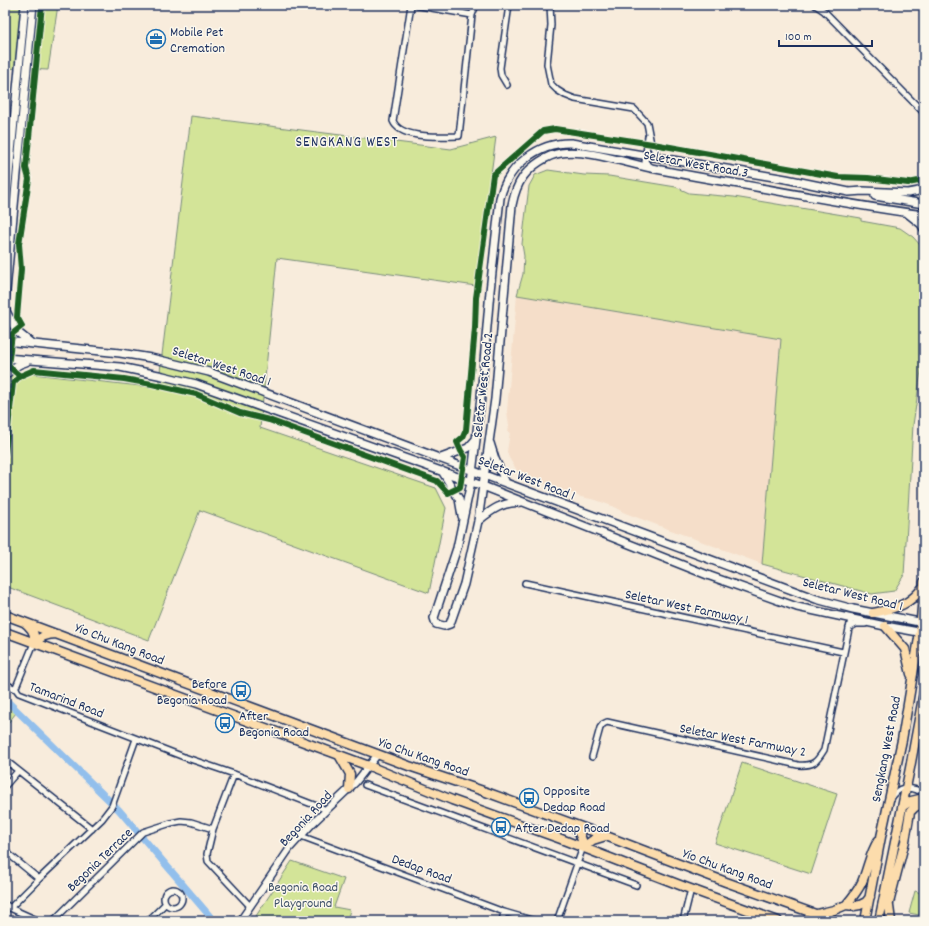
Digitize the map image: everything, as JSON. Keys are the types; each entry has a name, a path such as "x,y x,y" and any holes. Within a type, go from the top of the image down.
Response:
{"main road":[{"path":"5,216 25,5"},
{"path":"5,301 33,5"},
{"name":"Seletar West Road 3","path":"495,248 502,191 510,174 532,155 549,147 566,143 786,179 849,192 924,204"},
{"name":"Seletar West Road 3","path":"508,251 512,204 523,176 544,159 560,153 575,152 599,156 654,169 924,215"},
{"name":"Seletar West Road 3","path":"849,192 908,194 924,190"},
{"path":"906,213 921,224 924,229"},
{"name":"Seletar West Road 2","path":"495,248 481,397 472,470 457,548 434,618 436,624 444,626 450,624 464,584 478,521 495,399 508,251"},
{"path":"5,309 16,331 32,344"},
{"name":"Seletar West Road 1","path":"5,341 152,358 209,372 442,458 816,600 922,622"},
{"name":"Seletar West Road 1","path":"5,358 120,368 196,384 483,486 717,578 796,607 922,632"},
{"path":"5,376 11,369 30,360"},
{"path":"442,458 468,448 476,438"},
{"path":"489,441 506,483"},
{"path":"442,471 459,499 463,520"},
{"path":"478,521 493,510 508,503 524,502"},
{"name":"Sengkang West Road","path":"866,921 881,837 902,740 912,678 922,632 924,582"},
{"path":"873,613 896,608 905,604 917,596 924,586"},
{"name":"Yio Chu Kang Road","path":"5,614 409,766 486,792 834,921"},
{"path":"20,620 30,627 35,639 34,643"},
{"path":"886,626 905,649 912,678"},
{"name":"Yio Chu Kang Road","path":"5,632 369,766 452,800 778,921"},
{"path":"34,643 50,634 58,634"},
{"name":"Sengkang West Road","path":"879,921 924,692"},
{"path":"338,755 350,774 349,789"},
{"path":"902,807 911,801 924,798"},
{"path":"889,903 905,841 910,812 915,807 924,803"},
{"path":"572,824 581,835 583,848"},
{"path":"583,848 594,840 606,836"},
{"path":"817,914 834,910 846,905 856,893 863,881 874,848 881,837"},
{"path":"885,886 891,921"},
{"path":"846,905 860,905 866,902 870,897"}],"street":[{"path":"411,5 393,121 395,126 405,133 431,136 459,136 472,15 476,5"},
{"path":"414,5 472,15"},
{"path":"508,85 501,75 500,68 509,5"},
{"path":"550,5 551,24 547,64 551,84 557,90 575,99 634,109 647,123 651,144 659,158"},
{"path":"815,5 824,11 924,113"},
{"path":"648,133 645,162 654,169"},
{"name":"Seletar West Farmway 1","path":"525,583 843,652"},
{"name":"Seletar West Farmway 2","path":"592,757 600,728 607,722 798,765 813,764 824,750 851,619"},
{"path":"849,628 856,624 871,623"},
{"name":"Tamarind Road","path":"34,643 16,690 19,693 136,739 328,810"},
{"path":"5,684 16,690"},
{"path":"10,908 102,820 112,806 136,739"},
{"name":"Begonia Road","path":"240,921 290,848 349,789 378,754"},
{"path":"5,760 92,829"},
{"path":"5,786 18,771"},
{"path":"234,774 213,829 207,854 208,861 250,906"},
{"path":"365,785 636,885"},
{"path":"888,805 896,792 902,788 906,787 924,792"},
{"name":"Begonia Terrace","path":"53,921 143,832 181,821 191,822 213,829"},
{"name":"Dedap Road","path":"301,836 504,912 535,921"},
{"path":"557,921 583,848"},
{"path":"5,851 39,879"},
{"path":"682,921 691,889"},
{"path":"5,904 10,908 39,921"},
{"path":"148,921 165,904"},
{"path":"502,921 504,912"}],"shaded area":[{"path":"517,295 781,339 762,564 625,513 596,500 581,497 523,476 518,472 507,452 510,432 508,432 509,425 507,411"}],"green space":[{"path":"5,5 58,5 48,70 5,68"},
{"path":"191,116 451,149 496,137 476,286 277,258 260,428 436,488 446,508 429,593 200,510 149,640 5,586 5,371 158,388"},
{"path":"548,170 584,175 609,176 676,187 689,193 734,197 861,218 861,221 900,228 913,237 921,246 924,261 922,309 924,351 913,425 904,575 894,591 872,594 762,564 781,339 517,295 523,274 524,256 522,244 529,186 535,175"},
{"path":"5,703 16,713 5,727"},
{"path":"742,763 837,794 811,874 715,843"},
{"name":"Begonia Road Playground","path":"292,861 344,879 334,907 350,910 347,921 259,921 261,919 256,916"},
{"path":"915,891 924,894 919,915 909,913"}],"waterway":[{"path":"5,699 119,810 214,921"}],"cycle path":[{"path":"20,376 8,366 12,334 22,326 17,317 21,269 19,244 29,179 26,168 42,5"},
{"path":"5,454 13,383 20,376 34,370 124,379 196,394 240,413 269,420 437,481 448,493 460,487 465,457 457,442 463,437 466,430 475,328 476,298 493,175 543,131 555,129 659,145 838,177 868,178 908,183 924,180"}],"place":[{"name":"Mobile Pet Cremation","path":"156,39"},
{"name":"Before Begonia Road","path":"241,691"},
{"name":"After Begonia Road","path":"225,723"},
{"name":"Opposite Dedap Road","path":"529,798"},
{"name":"After Dedap Road","path":"501,827"}],"district":[{"name":"SENGKANG WEST","path":"347,141"}]}
